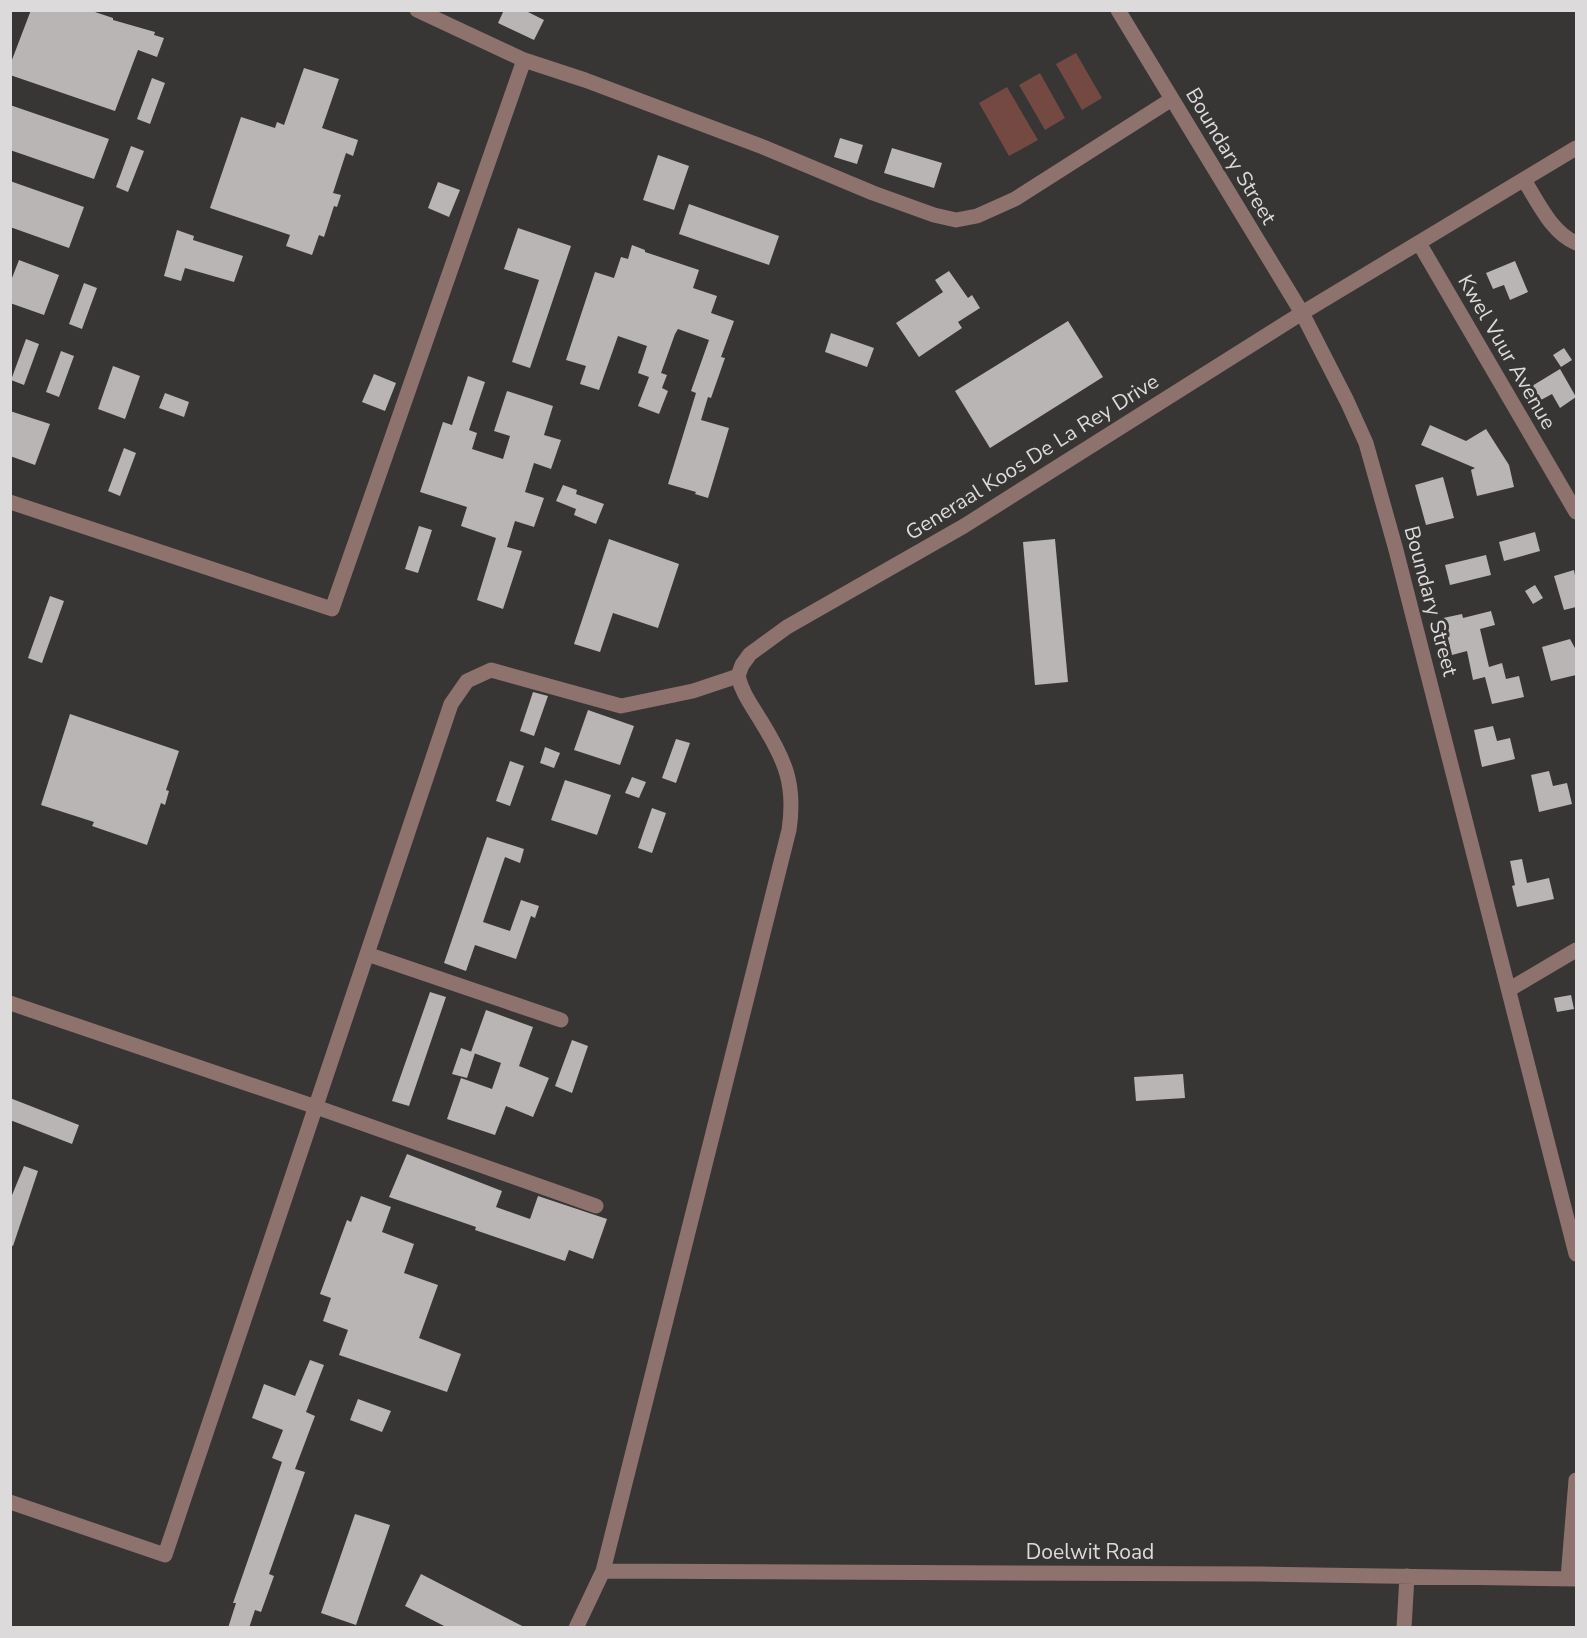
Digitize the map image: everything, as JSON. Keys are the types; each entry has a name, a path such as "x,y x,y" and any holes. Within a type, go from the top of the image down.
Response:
{"street":[{"path":"417,10 524,60 585,80 763,147 894,201 934,215 956,219 977,216 1015,199 1172,99"},
{"name":"Boundary Street","path":"1118,10 1302,313 1347,401 1369,452 1510,989 1576,1254"},
{"path":"10,502 332,609 524,60"},
{"name":"Generaal Koos De La Rey Drive","path":"738,676 741,665 750,654 787,627 964,526 1302,313 1576,148"},
{"path":"1524,180 1554,226 1576,243"},
{"name":"Kwel Vuur Avenue","path":"1419,243 1576,513"},
{"path":"10,1502 165,1555 451,704 467,681 491,670 621,706 693,691 738,676 741,688 772,739 789,776 793,805 789,830 603,1570 576,1628"},
{"path":"1510,989 1576,951"},
{"path":"367,954 561,1020"},
{"path":"10,1003 316,1107 596,1206"},
{"path":"1572,1578 1576,1480"},
{"name":"Doelwit Road","path":"603,1570 1572,1578"},
{"path":"1404,1628 1407,1576"}],"shaded area":[{"path":"1076,53 1102,98 1082,110 1056,64"},
{"path":"1040,73 1065,118 1045,130 1019,85"},
{"path":"1007,87 1038,140 1009,156 979,103"}],"building":[{"path":"31,10 92,11 113,18 113,20 155,32 154,35 164,38 157,57 138,50 115,111 10,75 10,65"},
{"path":"504,10 524,10 544,20 534,40 498,23"},
{"path":"304,68 339,79 322,128 358,140 353,156 346,153 333,193 341,195 337,207 334,206 324,237 319,235 312,255 286,246 290,235 210,208 241,117 275,128 277,122 284,125"},
{"path":"152,78 165,83 150,124 137,119"},
{"path":"10,105 109,139 94,179 10,150"},
{"path":"840,138 863,145 857,164 834,157"},
{"path":"131,146 144,151 128,192 116,187"},
{"path":"892,148 942,163 934,188 884,173"},
{"path":"658,155 689,166 674,210 643,200"},
{"path":"10,181 84,207 69,248 10,227"},
{"path":"438,182 460,190 449,217 428,208"},
{"path":"689,204 779,236 769,265 679,234"},
{"path":"518,228 571,246 530,368 512,362 539,280 504,269"},
{"path":"177,230 194,236 193,240 243,256 234,282 185,268 181,281 164,276"},
{"path":"632,245 645,252 699,270 693,288 717,296 711,313 734,321 721,357 725,358 701,420 729,428 708,498 668,484 696,393 691,391 709,340 678,329 661,373 667,375 662,388 668,391 659,414 638,406 649,377 638,373 647,346 618,336 599,390 580,384 586,366 566,360 595,272 614,278 621,257 628,259"},
{"path":"19,260 59,275 44,315 10,303 10,283"},
{"path":"1515,261 1528,292 1510,300 1504,285 1493,289 1486,273"},
{"path":"949,271 968,298 972,295 980,308 958,322 962,328 919,357 896,323 943,292 935,280"},
{"path":"84,283 97,288 82,329 69,324"},
{"path":"1068,321 1103,377 990,448 955,391"},
{"path":"831,333 874,348 867,367 825,352"},
{"path":"26,339 39,344 24,385 11,380"},
{"path":"1564,348 1572,360 1561,367 1553,355"},
{"path":"61,351 74,356 59,397 46,392"},
{"path":"113,366 140,376 125,419 98,409"},
{"path":"1560,369 1576,397 1560,408 1552,394 1541,400 1532,386"},
{"path":"374,374 396,383 385,411 362,402"},
{"path":"468,376 485,382 469,430 477,433 472,449 503,459 510,436 494,431 507,391 553,406 544,435 561,440 551,469 534,463 525,492 544,498 534,527 515,521 507,547 522,551 503,609 477,600 496,538 461,526 467,507 420,492 443,422 452,425"},
{"path":"165,393 189,402 184,417 159,408"},
{"path":"10,411 50,424 35,465 10,456"},
{"path":"1430,425 1466,441 1486,429 1509,465 1514,487 1477,496 1471,470 1475,468 1421,445"},
{"path":"124,448 136,453 120,496 108,491"},
{"path":"1443,477 1454,518 1426,525 1415,485"},
{"path":"563,485 577,490 576,494 604,504 596,524 574,515 576,509 556,501"},
{"path":"419,526 432,530 418,573 405,569"},
{"path":"1535,532 1540,551 1504,561 1499,542"},
{"path":"609,539 679,564 658,628 613,613 600,652 574,644"},
{"path":"1055,539 1068,682 1035,685 1023,542"},
{"path":"1486,555 1491,575 1450,585 1445,565"},
{"path":"1574,570 1576,607 1564,610 1554,576"},
{"path":"1535,585 1543,598 1533,604 1525,591"},
{"path":"50,596 64,601 42,663 28,658"},
{"path":"1491,611 1495,625 1480,629 1489,667 1502,663 1506,679 1519,676 1524,697 1492,704 1485,677 1473,680 1467,651 1452,655 1443,618 1462,614 1463,618"},
{"path":"1570,639 1576,650 1576,675 1551,681 1542,647"},
{"path":"533,692 548,696 534,736 520,731"},
{"path":"588,710 634,726 620,765 574,750"},
{"path":"70,714 179,751 166,790 169,791 165,805 161,803 147,845 92,826 94,822 41,805"},
{"path":"1493,726 1497,741 1510,738 1515,759 1482,767 1474,730"},
{"path":"676,739 690,743 676,783 662,778"},
{"path":"545,747 560,753 554,768 540,763"},
{"path":"510,761 524,766 510,806 496,801"},
{"path":"1549,771 1553,786 1567,783 1572,804 1539,812 1531,775"},
{"path":"632,777 646,782 639,798 625,793"},
{"path":"565,780 611,795 597,835 551,820"},
{"path":"652,808 666,813 652,853 638,848"},
{"path":"487,837 524,849 520,863 505,857 483,922 510,931 521,900 539,906 535,918 531,916 516,959 475,945 466,971 444,963"},
{"path":"1522,859 1527,883 1549,878 1554,899 1517,907 1510,861"},
{"path":"430,992 446,997 409,1106 392,1101"},
{"path":"1571,995 1574,1009 1557,1012 1554,998"},
{"path":"486,1010 533,1027 519,1066 549,1078 533,1117 506,1106 495,1135 447,1119 461,1078 492,1089 501,1063 471,1052"},
{"path":"572,1040 588,1046 572,1093 555,1086"},
{"path":"461,1048 475,1053 467,1078 452,1074"},
{"path":"1183,1074 1185,1098 1136,1101 1134,1077"},
{"path":"10,1098 79,1125 72,1144 10,1120"},
{"path":"407,1154 502,1191 496,1207 530,1219 538,1196 607,1219 593,1259 569,1250 565,1261 389,1197"},
{"path":"24,1166 38,1171 13,1246 10,1245 10,1200"},
{"path":"361,1196 391,1207 382,1232 414,1244 404,1273 438,1285 419,1338 461,1354 447,1392 339,1355 348,1330 323,1321 331,1298 320,1294 347,1220 351,1222"},
{"path":"310,1360 324,1365 306,1412 315,1416 295,1469 305,1472 269,1574 274,1576 261,1612 255,1610 249,1628 228,1628 236,1603 233,1603 282,1462 272,1458 283,1430 252,1418 264,1384 295,1396"},
{"path":"358,1399 391,1411 382,1432 350,1420"},
{"path":"355,1514 390,1525 356,1625 321,1613"},
{"path":"421,1574 526,1628 448,1628 405,1606"}]}
